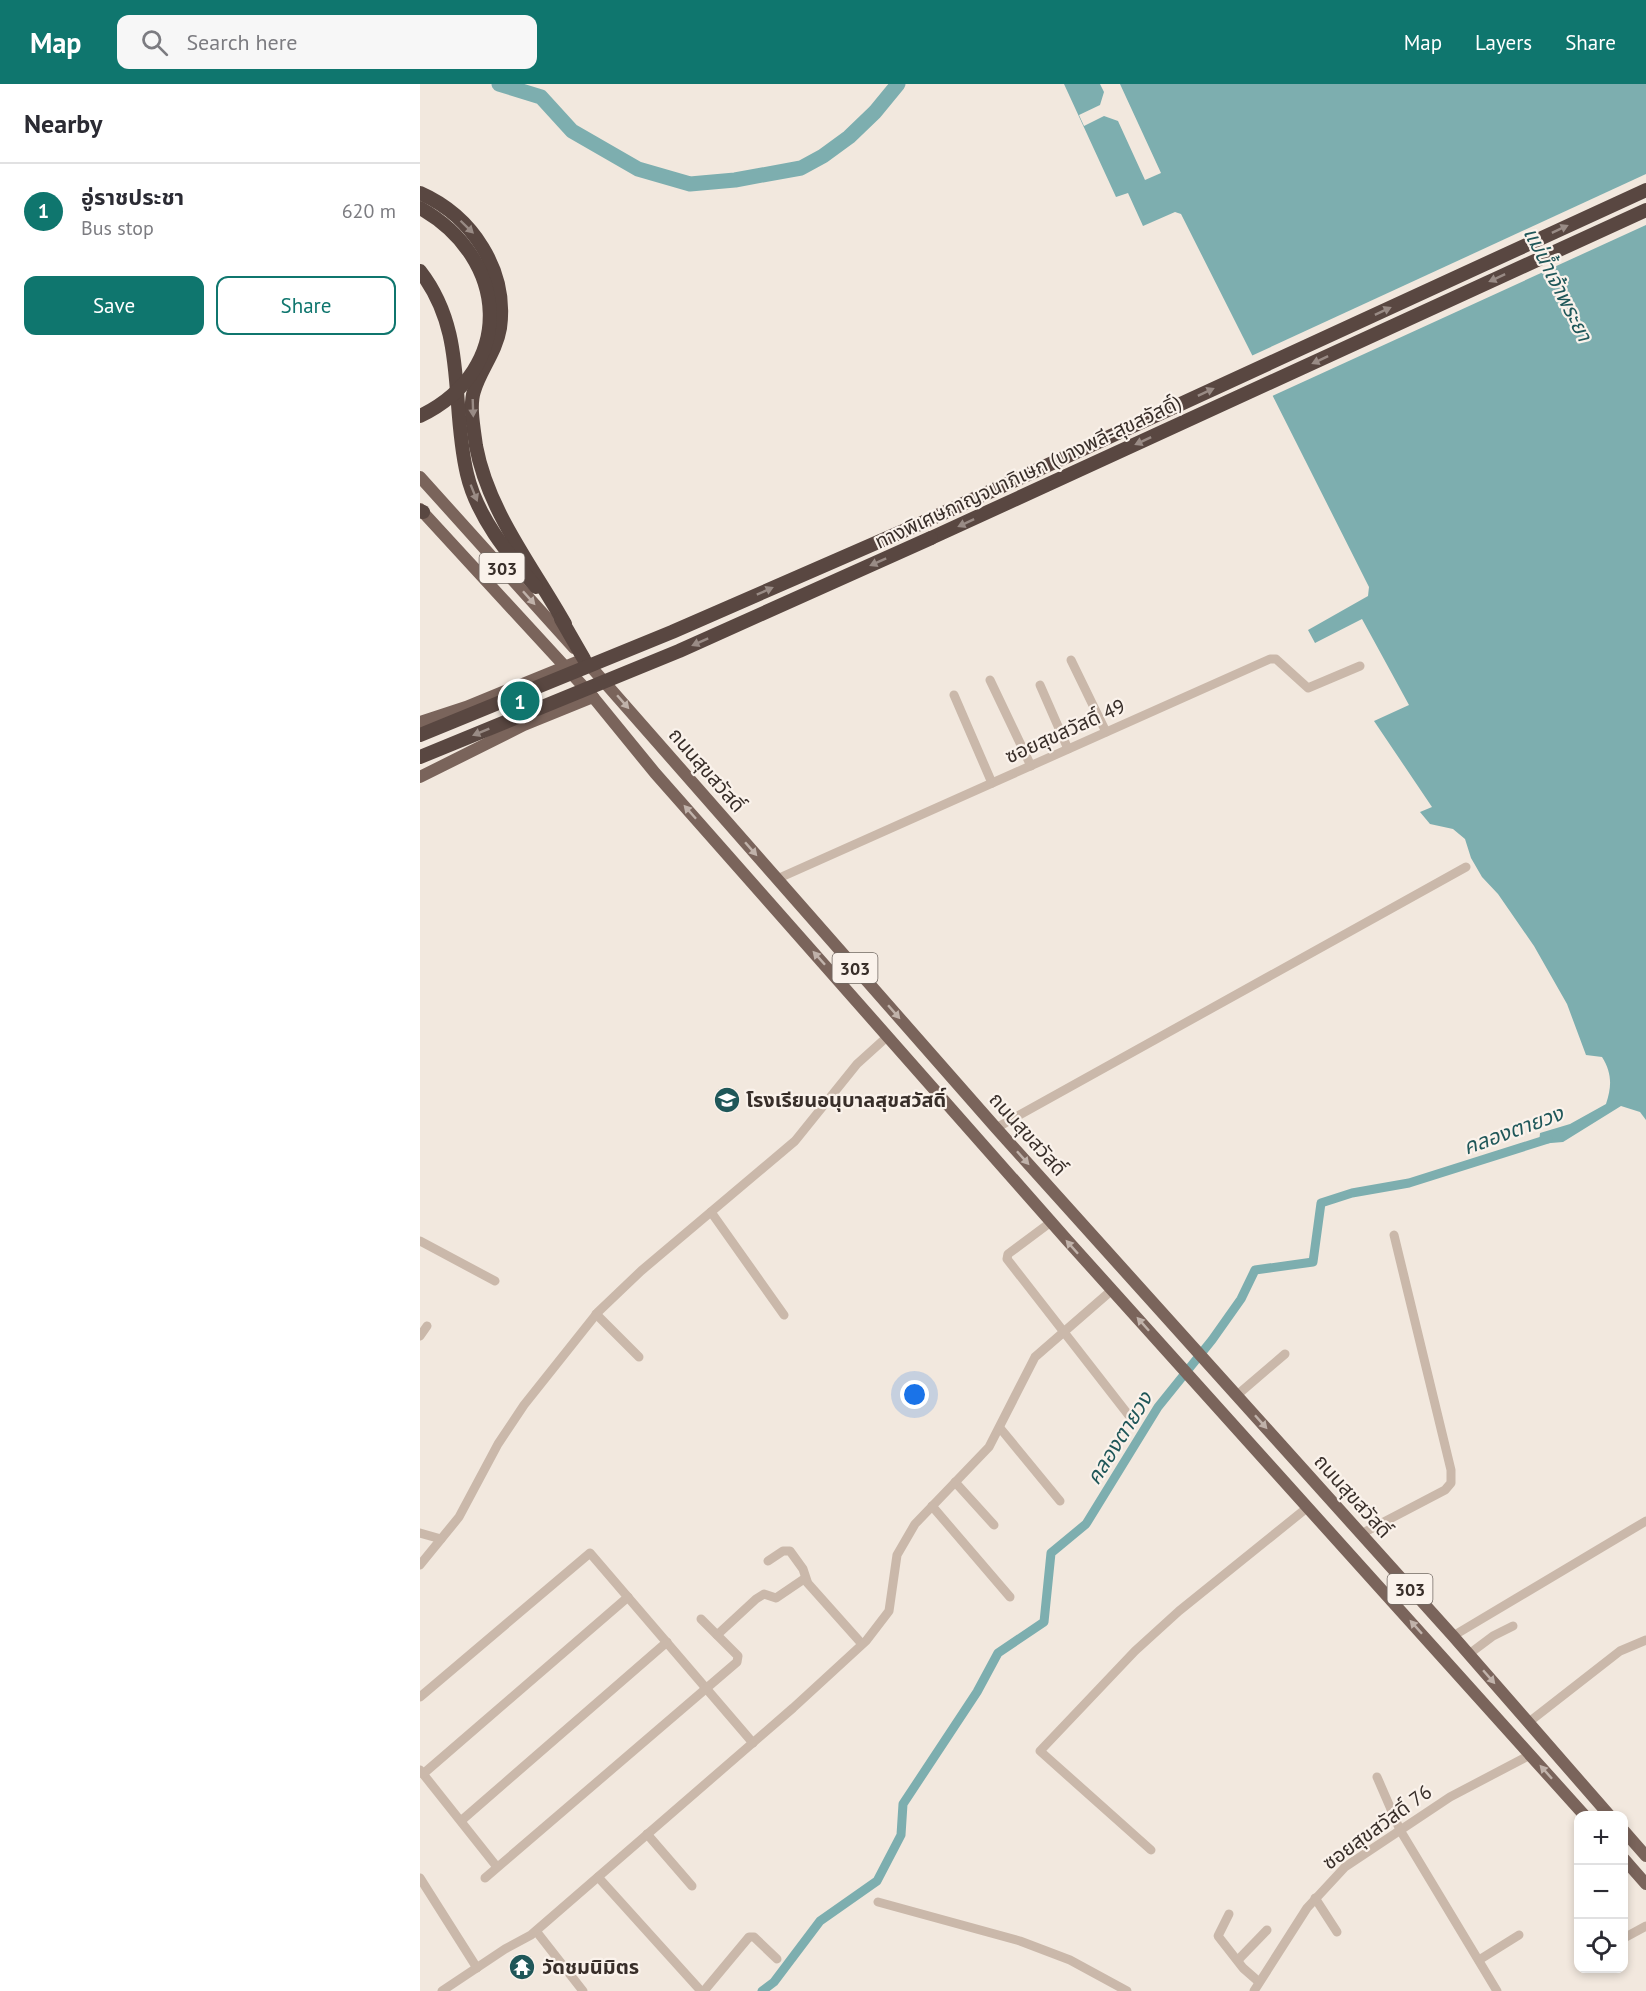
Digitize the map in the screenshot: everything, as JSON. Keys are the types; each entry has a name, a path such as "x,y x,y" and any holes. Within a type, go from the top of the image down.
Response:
{"highway":[{"name":"ทางพิเศษกาญจนาภิเษก (บางพลี-สุขสวัสดิ์)","path":"420,735 672,632 924,522 1646,190"},
{"path":"420,194 434,200 474,233 491,262 501,305 500,329 485,370 473,392 476,444 488,489 584,659"},
{"path":"420,208 438,218 463,241 478,265 488,297 490,322 485,350 473,375 449,398 420,416"},
{"name":"ทางพิเศษกาญจนาภิเษก (บางพลี-สุขสวัสดิ์)","path":"420,757 700,642 1646,210"},
{"path":"420,271 444,312 454,343 457,416 468,477 482,514 507,552 565,624"}],"main road":[{"name":"ถนนสุขสวัสดิ์","path":"420,477 584,659 996,1128 1453,1636 1606,1811"},
{"name":"ถนนสุขสวัสดิ์","path":"421,510 566,667 655,773 1050,1222 1581,1811"},
{"path":"420,722 466,707 584,659"},
{"path":"420,777 525,725 593,698"},
{"path":"1112,1290 1128,1275"},
{"path":"1628,1836 1646,1856"},
{"path":"1628,1864 1646,1884"}],"street":[{"name":"ซอยสุขสวัสดิ์ 49","path":"777,879 1270,659 1276,659 1308,688 1360,666"},
{"path":"1071,660 1106,732"},
{"path":"990,681 1030,766"},
{"path":"1040,685 1068,749"},
{"path":"954,695 992,783"},
{"path":"996,1128 1466,867"},
{"path":"420,1565 459,1517 498,1444 524,1405 596,1314 795,1141 857,1064 888,1036"},
{"path":"711,1212 784,1315"},
{"path":"1050,1222 1008,1254 1007,1259 1134,1422"},
{"path":"1361,1534 1444,1490 1450,1483 1450,1470 1394,1235"},
{"path":"420,1241 495,1281"},
{"path":"442,1991 536,1930 753,1743 862,1644 889,1611 893,1570 904,1540 932,1506 989,1447 1029,1364 1112,1290"},
{"path":"596,1314 639,1357"},
{"path":"420,1336 427,1326"},
{"path":"1236,1396 1285,1354"},
{"path":"1000,1428 1060,1501"},
{"path":"955,1482 994,1525"},
{"path":"932,1506 1010,1597"},
{"path":"1151,1850 1040,1751 1135,1651 1179,1611 1308,1507"},
{"path":"1453,1636 1646,1521"},
{"path":"420,1533 441,1539"},
{"path":"768,1561 783,1551 790,1551 803,1569 807,1581 862,1644"},
{"path":"420,1697 587,1554 594,1555 753,1743"},
{"path":"717,1635 764,1594 776,1598 800,1580 807,1581"},
{"path":"497,1867 422,1772 628,1597"},
{"path":"485,1878 738,1659 701,1620"},
{"path":"1469,1654 1493,1636 1513,1626"},
{"path":"1528,1722 1620,1651 1646,1640"},
{"path":"462,1820 667,1642"},
{"name":"ซอยสุขสวัสดิ์ 76","path":"1254,1991 1315,1898 1345,1867 1450,1797 1530,1755"},
{"path":"1377,1777 1400,1830 1497,1991"},
{"path":"647,1834 692,1886"},
{"path":"598,1876 702,1991 751,1936 777,1959"},
{"path":"420,1878 477,1968"},
{"path":"1315,1898 1337,1932"},
{"path":"878,1902 1020,1941 1070,1960 1127,1991"},
{"path":"1229,1914 1218,1936 1259,1982"},
{"path":"1628,1935 1646,1926"},
{"path":"536,1930 583,1991"},
{"path":"1238,1960 1267,1930"},
{"path":"1479,1960 1519,1935"}],"water":[{"name":"แม่น้ำเจ้าพระยา","path":"1064,84 1646,84 1646,1120 1640,1112 1621,1106 1563,1142 1539,1144 1540,1133 1570,1124 1606,1104 1610,1080 1608,1069 1602,1057 1586,1055 1567,1004 1534,946 1498,894 1482,877 1471,858 1465,839 1453,829 1430,824 1420,812 1432,807 1374,721 1409,705 1362,619 1315,643 1308,630 1368,596 1369,587 1181,214 1175,212 1143,226 1128,193 1116,197"}],"pier":[{"path":"1100,84 1120,84 1161,173 1145,180 1118,121 1104,116 1084,126 1079,115 1100,105 1104,92"},
{"path":"1646,174 1646,225 1270,397 1249,357"}],"waterway":[{"path":"499,84 541,97 572,131 638,169 690,184 735,180 801,168 823,156 849,137 875,112 898,84"},
{"name":"คลองตายวง","path":"762,1991 774,1982 820,1921 877,1881 901,1835 903,1804 977,1692 998,1653 1044,1622 1051,1553 1086,1524 1158,1407 1212,1340 1241,1299 1255,1270 1313,1262 1321,1203 1352,1193 1409,1183 1548,1139"}],"place":[{"name":"อู่ราชประชา","path":"520,701"},
{"name":"โรงเรียนอนุบาลสุขสวัสดิ์","path":"727,1100"},
{"name":"วัดชมนิมิตร","path":"522,1967"}]}
